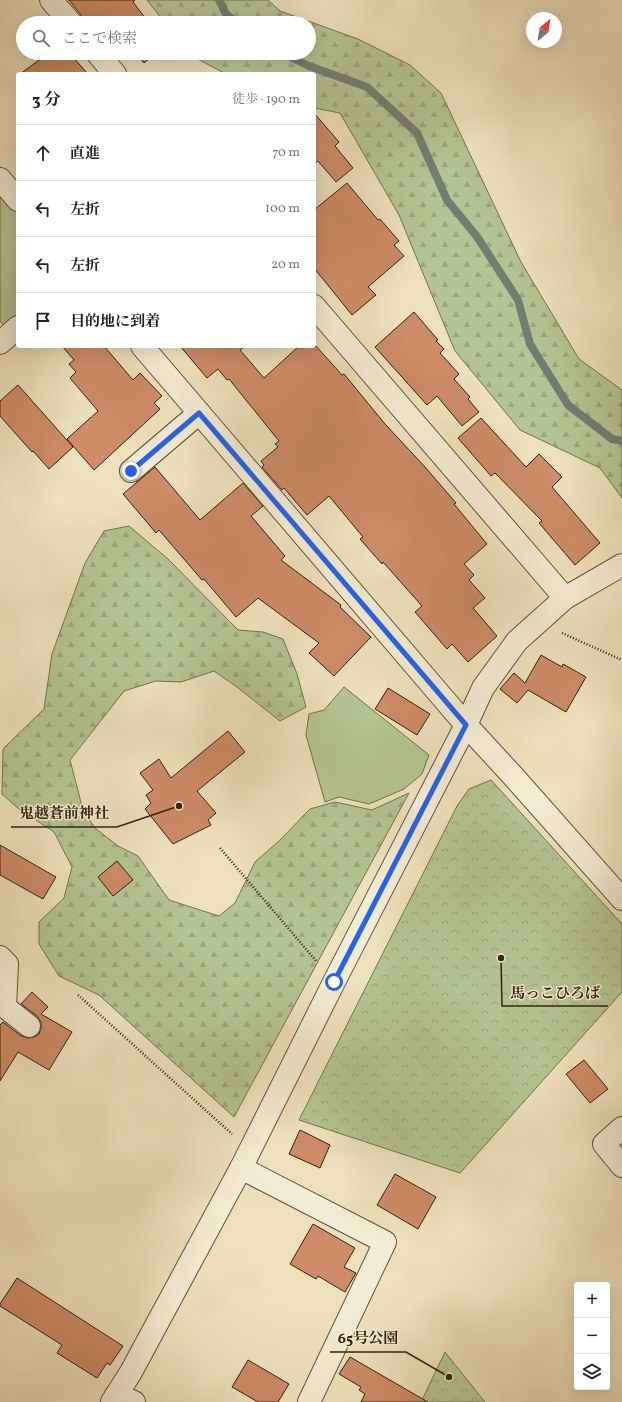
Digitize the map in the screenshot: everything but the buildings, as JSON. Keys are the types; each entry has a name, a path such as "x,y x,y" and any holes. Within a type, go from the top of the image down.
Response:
{"street":[{"path":"51,0 65,16"},
{"path":"103,60 113,72"},
{"path":"0,179 16,198"},
{"path":"316,308 565,598"},
{"path":"0,343 16,329"},
{"path":"144,348 466,725 622,899"},
{"path":"131,471 199,413"},
{"path":"121,1400 131,1372 245,1159 466,725 483,688 517,641 538,622 565,598 622,564"},
{"path":"0,957 7,964 5,1007 29,1026"},
{"path":"622,1128 604,1144 622,1166"},
{"path":"245,1159 384,1242 308,1402"}],"path":[{"path":"538,622 622,660"},
{"path":"220,848 334,982"},
{"path":"78,996 245,1159"}],"green space":[{"path":"147,0 268,0 280,11 294,16 160,16"},
{"path":"316,24 358,39 410,65 441,93 521,262 579,359 622,390 622,498 600,468 520,430 455,351 399,215 340,113 316,108 316,72 222,72 200,60 316,60"},
{"path":"3,195 16,211 16,322 7,329 0,321 0,197"},
{"path":"129,526 168,559 238,630 263,632 283,639 297,674 306,707 280,721 214,671 181,682 156,681 124,691 70,760 83,810 95,828 118,846 138,856 169,900 219,916 235,903 255,862 279,841 310,809 335,802 372,810 409,793 234,1117 99,995 59,976 39,944 39,922 64,898 72,867 54,832 19,809 2,794 3,749 44,709 52,654 85,563 104,531"},
{"path":"344,687 429,755 422,774 404,789 369,804 339,797 325,802 306,735 309,714 324,710"},
{"path":"491,780 622,924 622,992 460,1173 299,1120 457,806 469,789"},
{"path":"445,1352 485,1402 421,1402"}],"waterway":[{"path":"219,0 228,16"},
{"path":"297,60 367,87 417,133 447,200 478,238 518,300 530,344 568,405 612,439 622,441"}],"place":[{"name":"鬼越蒼前神社","path":"179,806"},
{"name":"馬っこひろば","path":"501,958"},
{"name":"65号公園","path":"449,1377"}],"route":[{"path":"131,471 199,413 466,725 334,982"}]}
